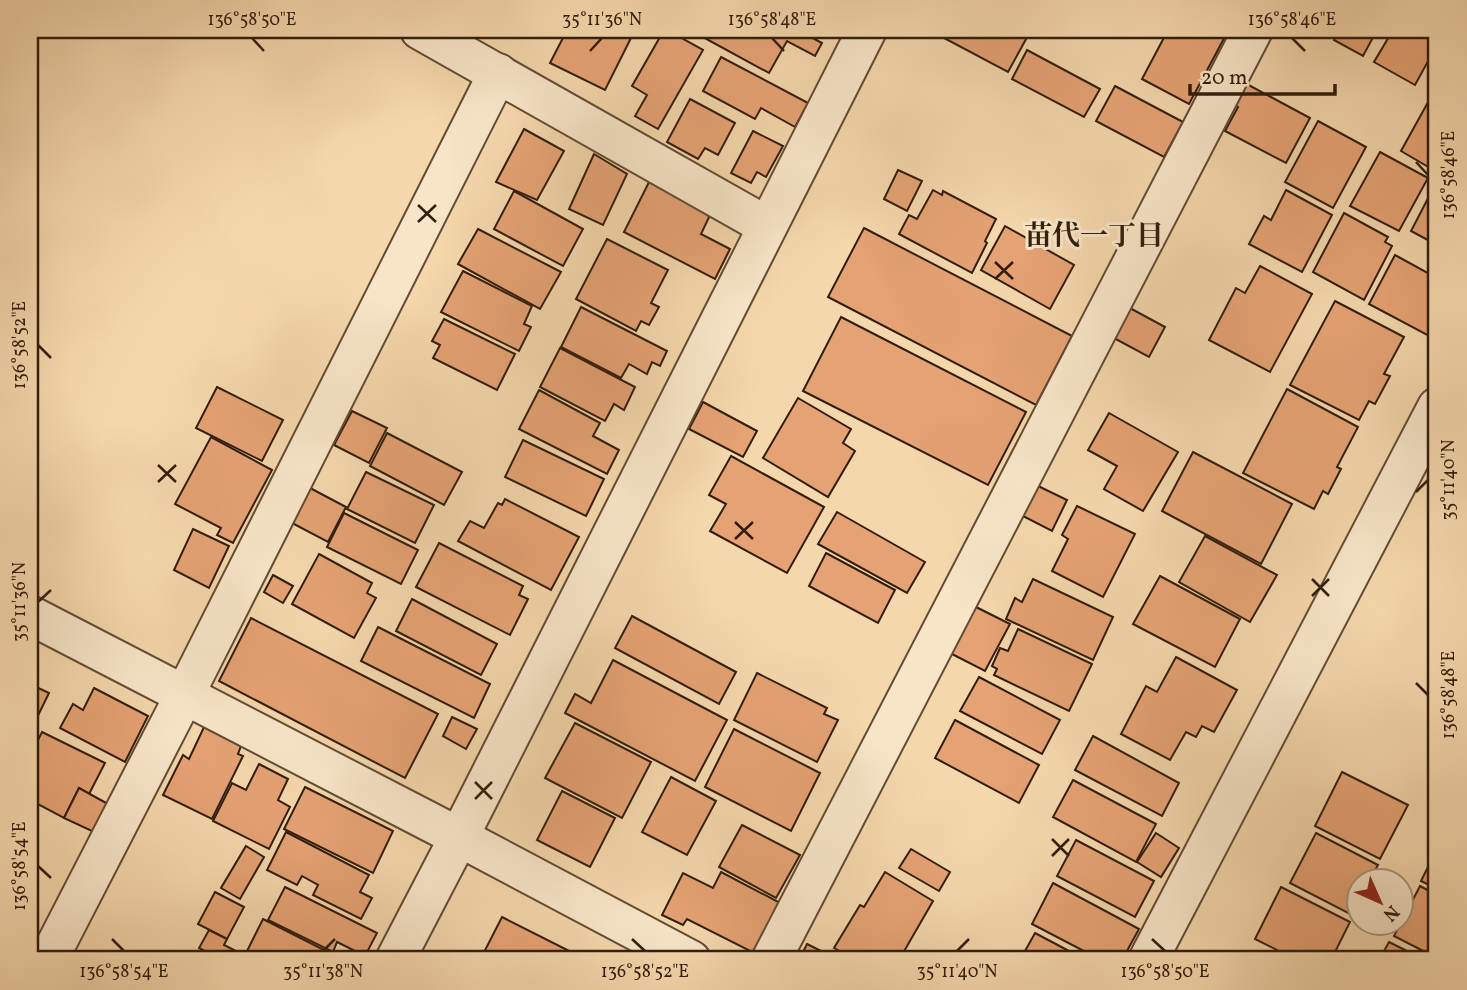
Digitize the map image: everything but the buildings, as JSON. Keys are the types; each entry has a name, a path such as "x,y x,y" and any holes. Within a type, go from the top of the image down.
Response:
{"street":[{"path":"395,960 867,30"},
{"path":"771,960 1253,30"},
{"path":"424,31 767,226"},
{"path":"48,960 498,73"},
{"path":"1148,960 1437,407"},
{"path":"30,615 691,960"}],"district":[{"name":"苗代一丁目","path":"1094,235"}]}
